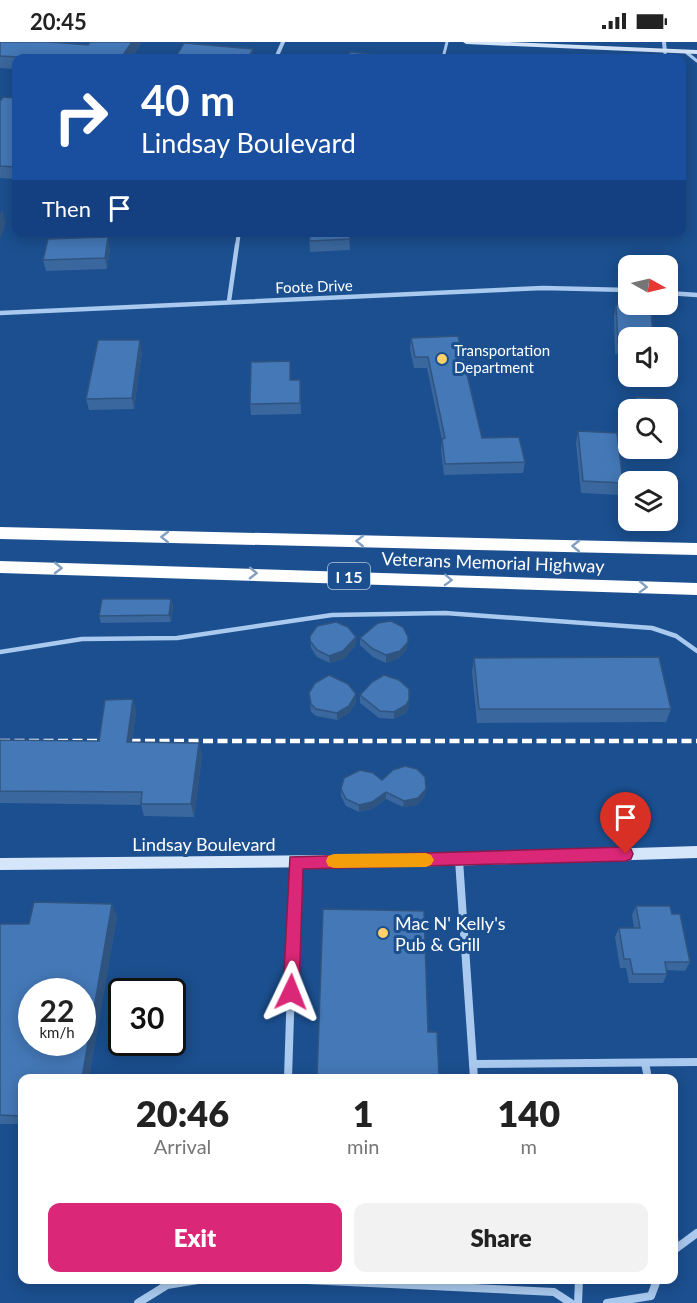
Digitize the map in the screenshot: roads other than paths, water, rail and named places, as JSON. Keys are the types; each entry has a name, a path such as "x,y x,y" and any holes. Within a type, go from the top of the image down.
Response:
{"highway":[{"name":"Veterans Memorial Highway","path":"0,533 697,549"},
{"name":"Veterans Memorial Highway","path":"0,567 697,589"}],"street":[{"path":"466,42 697,52"},
{"path":"664,42 665,52"},
{"path":"229,301 238,237"},
{"name":"Foote Drive","path":"0,313 543,288 618,290"},
{"path":"678,294 697,295"},
{"name":"Lindsay Boulevard","path":"0,864 459,860 697,852"},
{"path":"459,860 474,1074"},
{"path":"288,1074 295,862"},
{"path":"473,1064 697,1062"},
{"path":"645,1063 647,1074"},
{"path":"678,1246 697,1233"},
{"path":"138,1303 167,1284"},
{"path":"389,1284 554,1292 571,1303"},
{"path":"578,1303 579,1284"},
{"path":"607,1303 651,1296 656,1284"}],"lane":[{"path":"687,53 697,61"},
{"path":"0,652 82,639 177,638 332,615 433,614 652,628 676,636 697,651"}],"railway":[{"path":"0,741 697,741"}],"place":[{"name":"Transportation Department","path":"442,359"},
{"name":"Mac N' Kelly's Pub & Grill","path":"383,933"}]}
